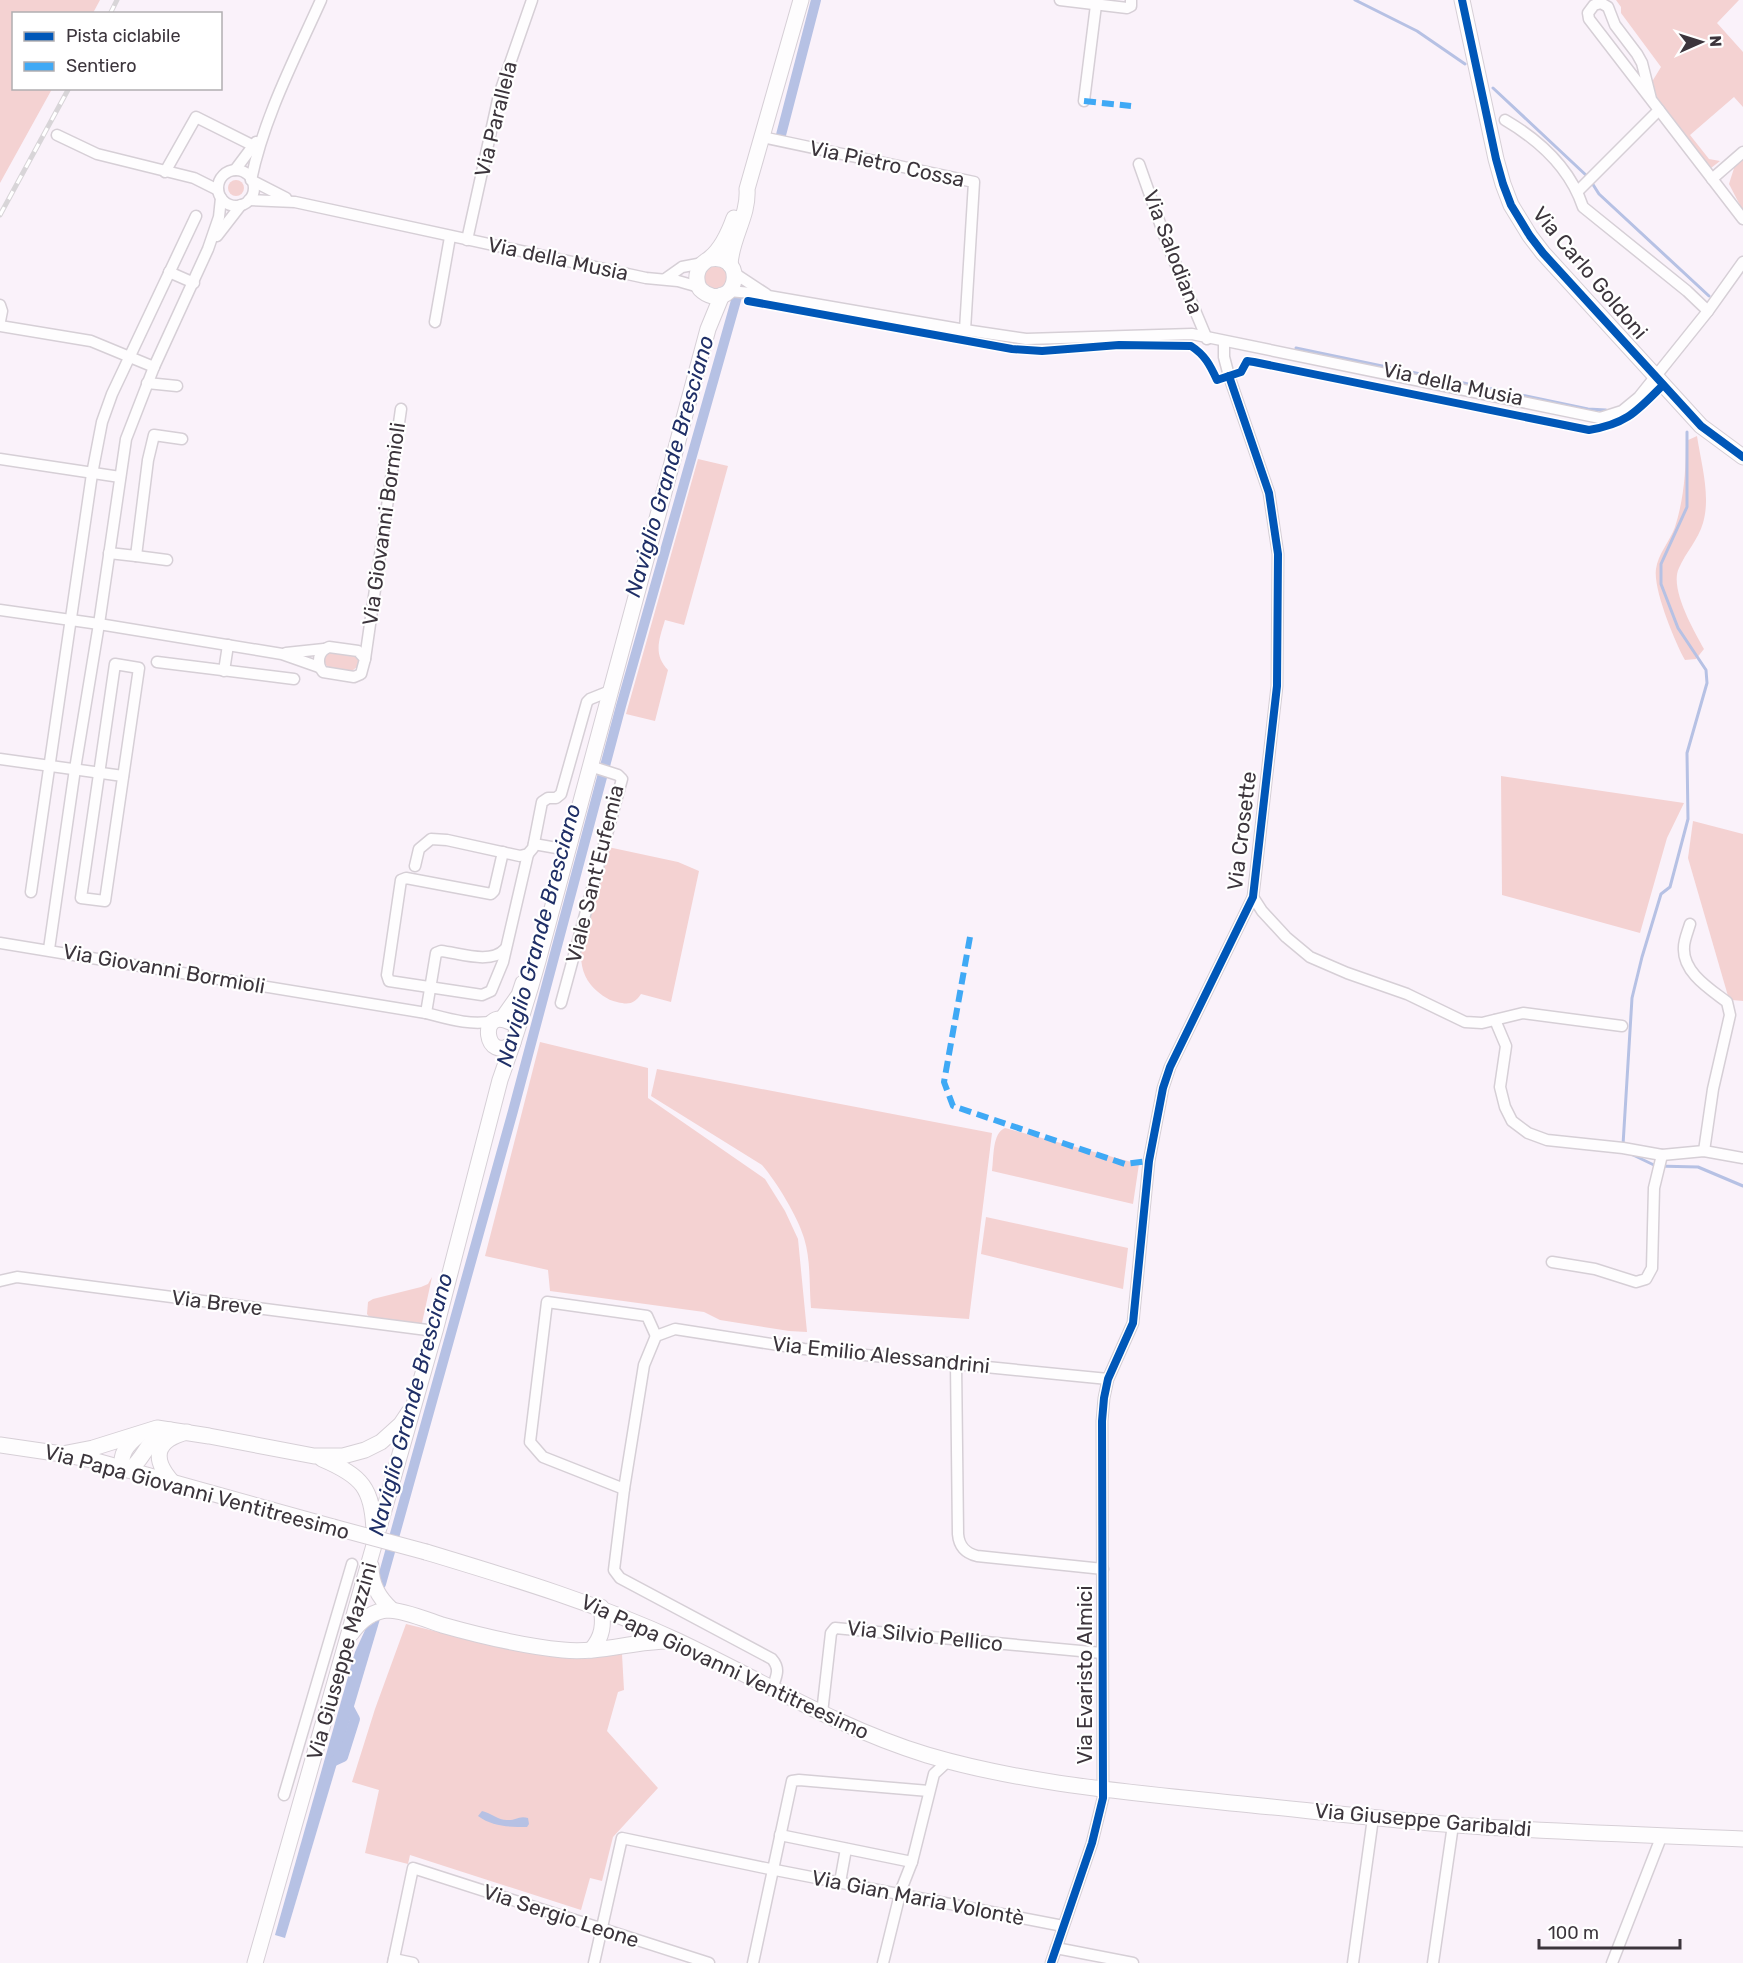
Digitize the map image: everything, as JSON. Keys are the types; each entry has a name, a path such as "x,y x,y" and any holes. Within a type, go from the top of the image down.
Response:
{"street":[{"path":"245,202 253,190 251,180 256,155 321,0"},
{"name":"Via Parallela","path":"467,240 499,95 532,0"},
{"name":"Viale Sant'Eufemia","path":"708,329 702,290 696,276 727,235 739,201 747,189 801,0"},
{"path":"1060,0 1127,8 1131,6 1131,0"},
{"name":"Via Carlo Goldoni","path":"1462,0 1503,184 1511,205 1530,236 1701,426 1743,457"},
{"path":"1651,99 1642,63 1637,54 1615,25 1608,7 1600,3 1594,5 1588,13 1589,18 1659,111 1743,219"},
{"path":"1084,101 1096,6"},
{"path":"1578,191 1659,111"},
{"path":"165,172 195,117 254,146"},
{"path":"235,170 254,146 270,118"},
{"path":"1505,120 1539,143 1570,178 1578,191 1583,207 1687,291 1708,311"},
{"name":"Via della Musia","path":"57,135 97,154 165,172 194,178 222,177 235,170 244,172 251,180 273,193 295,202 646,278 688,283 702,290"},
{"name":"Via Pietro Cossa","path":"762,137 974,182 965,330"},
{"path":"1712,179 1743,152"},
{"name":"Via Salodiana","path":"1139,164 1168,246 1207,339"},
{"path":"219,194 222,177"},
{"name":"Via della Musia","path":"194,178 219,194 230,205 245,202 295,202"},
{"name":"Viale Sant'Eufemia","path":"514,1037 532,983 568,850 595,768 610,691 708,329 725,293 733,285 733,249 748,204 747,189"},
{"name":"Via Giovanni Bormioli","path":"219,194 219,217 208,249 147,383 126,439 49,950 426,1013 458,1021"},
{"name":"Via Giovanni Bormioli","path":"208,249 226,222 245,202"},
{"path":"31,892 92,474 102,422 129,356 196,216"},
{"path":"435,322 450,237"},
{"path":"665,279 682,267 719,258 732,269"},
{"name":"Via della Musia","path":"725,293 751,293 1026,339 1192,334 1207,339 1600,418 1616,415 1628,408 1656,377 1708,311 1743,262"},
{"name":"Via della Musia","path":"732,269 771,298"},
{"path":"169,272 194,283"},
{"path":"702,290 713,296 725,293"},
{"path":"0,305 2,311 0,321"},
{"path":"0,326 91,341 154,367"},
{"name":"Via Crosette","path":"1108,1379 1133,1323 1149,1161 1163,1088 1170,1067 1253,897 1277,686 1278,554 1269,493 1229,376 1224,357 1224,342"},
{"path":"147,383 177,386"},
{"name":"Via Giovanni Bormioli","path":"0,610 282,654 319,668 327,674 358,676 363,670 361,655 367,639 401,409"},
{"path":"136,556 148,460 154,435 182,439"},
{"path":"0,459 120,477"},
{"path":"109,553 167,560"},
{"path":"224,671 228,645"},
{"name":"Via Giovanni Bormioli","path":"282,654 329,647 361,655"},
{"path":"319,668 320,654 324,649"},
{"path":"156,662 294,679"},
{"path":"115,664 139,668 123,776 105,901 81,898 115,664"},
{"path":"503,852 494,891 489,894 406,878 400,883 387,978 392,982 485,994 491,991 503,962 542,802 561,794 587,702 610,691"},
{"path":"0,759 123,776"},
{"name":"Viale Sant'Eufemia","path":"561,1003 621,782 621,777 595,768"},
{"name":"Viale Sant'Eufemia","path":"415,866 419,849 430,839 447,840 520,856 531,849 568,850"},
{"path":"1253,897 1286,938 1310,957 1407,994 1465,1022 1482,1023 1523,1013 1622,1026"},
{"name":"Viale Sant'Eufemia","path":"491,1043 488,1032 519,994 549,916"},
{"path":"1690,924 1684,948 1686,963 1698,978 1727,1002 1730,1015 1713,1089 1704,1151"},
{"path":"0,943 49,950"},
{"path":"426,1013 434,955 438,951 491,958 505,949"},
{"path":"491,958 497,967 497,974"},
{"path":"498,1020 510,1022 514,1037 502,1048 491,1043 475,1029 458,1021 477,1024 498,1020"},
{"path":"1495,1020 1506,1047 1500,1087 1505,1107 1512,1121 1528,1133 1546,1140 1623,1148 1662,1155 1704,1151 1743,1158"},
{"name":"Via Giuseppe Mazzini","path":"255,1963 373,1553 435,1331 500,1080 514,1037"},
{"name":"Via Giuseppe Mazzini","path":"491,1043 500,1080"},
{"path":"1552,1262 1595,1269 1636,1282 1646,1279 1652,1268 1654,1188 1662,1155"},
{"name":"Via Breve","path":"0,1281 17,1277 435,1331"},
{"path":"624,1488 547,1459 530,1442 547,1302 647,1316 656,1336 644,1365 613,1565 616,1574 772,1659 777,1665 778,1673 772,1689"},
{"name":"Via Emilio Alessandrini","path":"656,1336 675,1329 804,1349 1108,1379"},
{"path":"956,1363 958,1534 961,1546 965,1551 976,1556 1103,1569"},
{"name":"Via Evaristo Almici","path":"1051,1963 1095,1834 1104,1788 1102,1421 1108,1379"},
{"path":"62,1454 93,1448 157,1428 314,1456 344,1456 381,1442 401,1424 415,1402"},
{"path":"143,1432 125,1449 122,1458 125,1470 138,1463 154,1438 166,1431 180,1431"},
{"path":"174,1484 161,1469 160,1451 166,1441 180,1431"},
{"name":"Via Papa Giovanni Ventitreesimo","path":"0,1445 62,1454 125,1470 426,1552 569,1596 679,1641 822,1713 926,1754 1022,1778 1104,1788"},
{"path":"314,1456 347,1470 362,1484 372,1510 373,1583 384,1603 392,1610 453,1628 562,1650 591,1650 638,1642 679,1641"},
{"path":"305,1790 283,1788 302,1737 352,1564"},
{"path":"591,1650 602,1634 603,1621 600,1607"},
{"path":"349,1637 363,1620 372,1614 392,1610"},
{"name":"Via Silvio Pellico","path":"822,1713 831,1633 839,1627 1102,1653"},
{"path":"302,1737 319,1742"},
{"path":"926,1754 934,1774"},
{"path":"883,1963 934,1774 948,1761"},
{"path":"753,1963 790,1783 795,1780 929,1791"},
{"name":"Via Giuseppe Garibaldi","path":"1104,1788 1453,1825 1743,1839"},
{"path":"1353,1963 1373,1818"},
{"path":"1433,1963 1453,1825"},
{"path":"780,1835 912,1862"},
{"path":"1612,1963 1662,1835"},
{"name":"Via Gian Maria Volontè","path":"601,1929 622,1838 1063,1926"},
{"path":"840,1882 846,1849"},
{"name":"Via Sergio Leone","path":"394,1961 413,1868 709,1963"},
{"path":"594,1963 601,1929"},
{"path":"1056,1948 1133,1963"},
{"path":"394,1961 413,1963"}],"shaded area":[{"path":"0,0 100,0 94,12 12,12 12,90 51,90 0,183"},
{"path":"1616,0 1739,0 1717,23 1743,52 1743,107 1734,97 1690,135 1709,159 1720,161 1711,168 1704,163 1652,93 1650,85 1661,67 1621,13 1621,7"},
{"path":"1743,158 1743,211 1729,184 1735,165"},
{"path":"233,180 239,180 244,188 242,194 233,196 228,191 228,185"},
{"path":"715,265 724,268 727,277 724,286 715,289 706,286 703,277 706,268"},
{"path":"1697,436 1704,480 1705,513 1701,529 1679,568 1677,587 1694,632 1704,649 1696,659 1685,660 1661,602 1656,569 1659,558 1673,532 1681,506 1686,441"},
{"path":"698,459 728,466 684,625 665,620 659,652 668,670 655,721 626,714"},
{"path":"333,652 354,656 358,659 358,666 352,671 328,668 323,660 327,654"},
{"path":"1501,776 1684,803 1667,838 1640,933 1502,895"},
{"path":"1693,821 1743,834 1743,1001 1732,1000 1728,996 1688,858"},
{"path":"608,847 678,862 699,871 671,1002 641,994 631,1003 613,1001 597,991 585,976 581,956 582,946"},
{"path":"540,1042 648,1068 648,1098 765,1179 785,1211 798,1239 807,1332 720,1320 704,1312 550,1291 548,1270 485,1256"},
{"path":"657,1069 992,1133 969,1319 811,1308 806,1246 797,1220 780,1190 762,1165 651,1096"},
{"path":"1005,1128 1139,1164 1133,1204 992,1171 996,1140"},
{"path":"986,1217 1128,1248 1123,1289 981,1254"},
{"path":"432,1277 422,1323 419,1325 370,1318 367,1314 368,1302 373,1299 421,1287 428,1284"},
{"path":"406,1624 475,1641 566,1658 585,1659 622,1654 624,1690 618,1692 607,1731 658,1788 613,1837 602,1881 590,1878 581,1910 410,1855 408,1864 365,1853 379,1790 352,1782 375,1709"}],"water":[{"path":"380,1619 285,1938 275,1935 355,1652 366,1628"},
{"path":"482,1811 504,1820 528,1818 529,1824 527,1827 496,1824 478,1816"}],"waterway":[{"name":"Naviglio Grande Bresciano","path":"781,135 816,0"},
{"path":"1355,0 1417,31 1465,64"},
{"path":"1493,88 1588,177"},
{"path":"1592,183 1599,194 1709,296"},
{"name":"Naviglio Grande Bresciano","path":"381,1584 513,1111 621,706 737,297"},
{"path":"1296,348 1588,409 1606,410"},
{"path":"1623,1145 1632,998 1661,894 1670,887 1688,819 1687,753 1707,683 1706,670 1678,628 1661,584 1661,564 1687,507 1687,432"},
{"path":"1631,1154 1656,1166 1698,1167 1743,1186"},
{"path":"330,1763 343,1757 355,1719 347,1704"}],"railway":[{"path":"111,12 117,0"},
{"path":"0,215 68,90"}],"marked path":[{"path":"1084,101 1131,106"},
{"path":"970,937 944,1082 953,1106 1125,1164 1149,1161"}],"cycle path":[{"path":"1462,0 1503,184 1511,205 1530,236 1701,426 1743,457"},
{"path":"748,301 1012,349 1042,351 1119,345 1191,346 1207,361 1217,380 1241,372 1247,361 1589,430 1622,420 1646,402 1663,385"},
{"path":"1051,1963 1092,1843 1103,1798 1102,1421 1104,1398 1108,1379 1133,1323 1149,1161 1163,1088 1170,1067 1253,897 1277,686 1278,554 1269,493 1229,376"}]}
